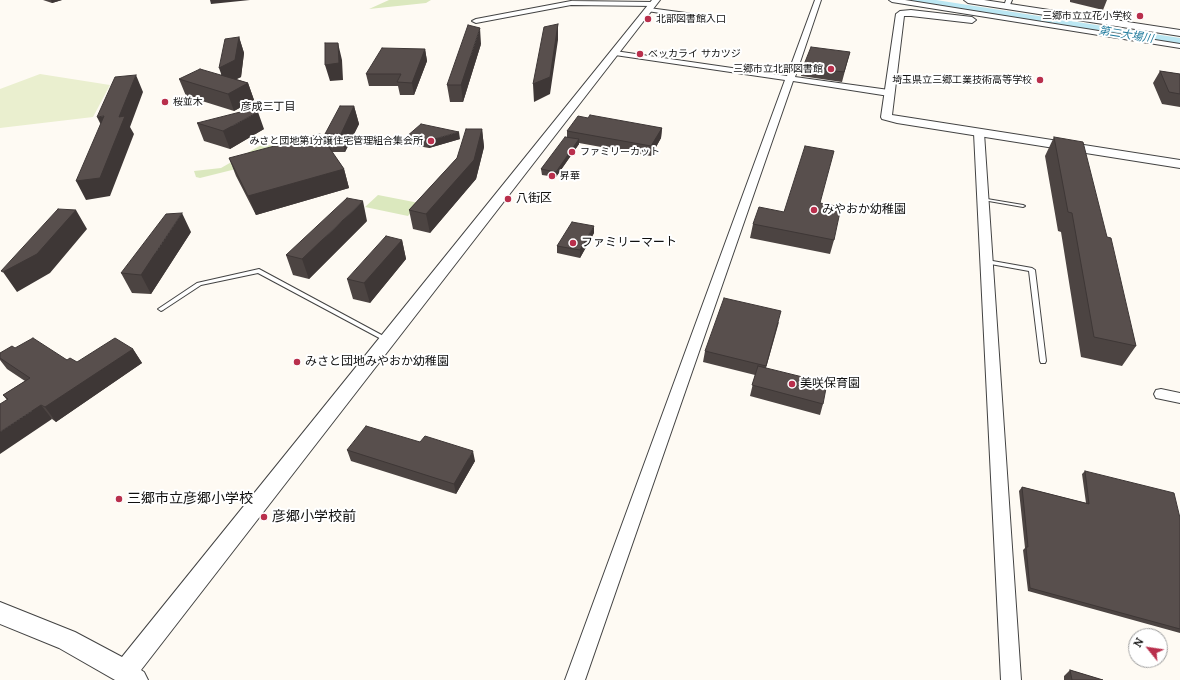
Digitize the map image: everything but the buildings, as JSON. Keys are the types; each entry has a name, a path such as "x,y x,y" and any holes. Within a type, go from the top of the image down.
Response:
{"street":[{"path":"575,680 818,0"},
{"path":"892,0 971,8 1180,46"},
{"path":"476,20 571,3 653,5 701,17"},
{"path":"1180,33 1141,29 1008,3 971,8 900,14 886,114 886,116 890,118 1180,164"},
{"path":"0,613 67,640 101,658 130,676 388,340 653,5"},
{"path":"1141,29 1145,40"},
{"path":"615,53 889,93"},
{"path":"980,133 1011,680"},
{"path":"1161,394 1180,398"}],"lane":[{"path":"983,199 1023,206"},
{"path":"987,262 1032,270 1043,360"},
{"path":"161,309 199,284 259,271 388,340"}],"green space":[{"path":"389,0 431,0 426,3 369,9"},
{"path":"40,74 110,85 93,117 0,128 0,89"},
{"path":"263,144 284,148 288,156 200,178 196,177 194,171 221,168"},
{"path":"378,195 419,203 408,216 365,207"}],"waterway":[{"name":"第二大場川","path":"906,0 1180,43"}],"place":[{"name":"三郷市立立花小学校","path":"1140,16"},
{"name":"北部図書館入口","path":"648,19"},
{"name":"ベッカライ サカツジ","path":"640,54"},
{"name":"三郷市立北部図書館","path":"831,69"},
{"name":"埼玉県立三郷工業技術高等学校","path":"1040,80"},
{"name":"桜並木","path":"165,102"},
{"name":"みさと団地第1分譲住宅管理組合集会所","path":"431,141"},
{"name":"ファミリーカット","path":"572,152"},
{"name":"昇華","path":"552,176"},
{"name":"八街区","path":"508,199"},
{"name":"みやおか幼稚園","path":"814,210"},
{"name":"ファミリーマート","path":"573,243"},
{"name":"みさと団地みやおか幼稚園","path":"297,362"},
{"name":"美咲保育園","path":"792,384"},
{"name":"三郷市立彦郷小学校","path":"119,499"},
{"name":"彦郷小学校前","path":"264,517"}],"district":[{"name":"彦成三丁目","path":"268,107"}]}
